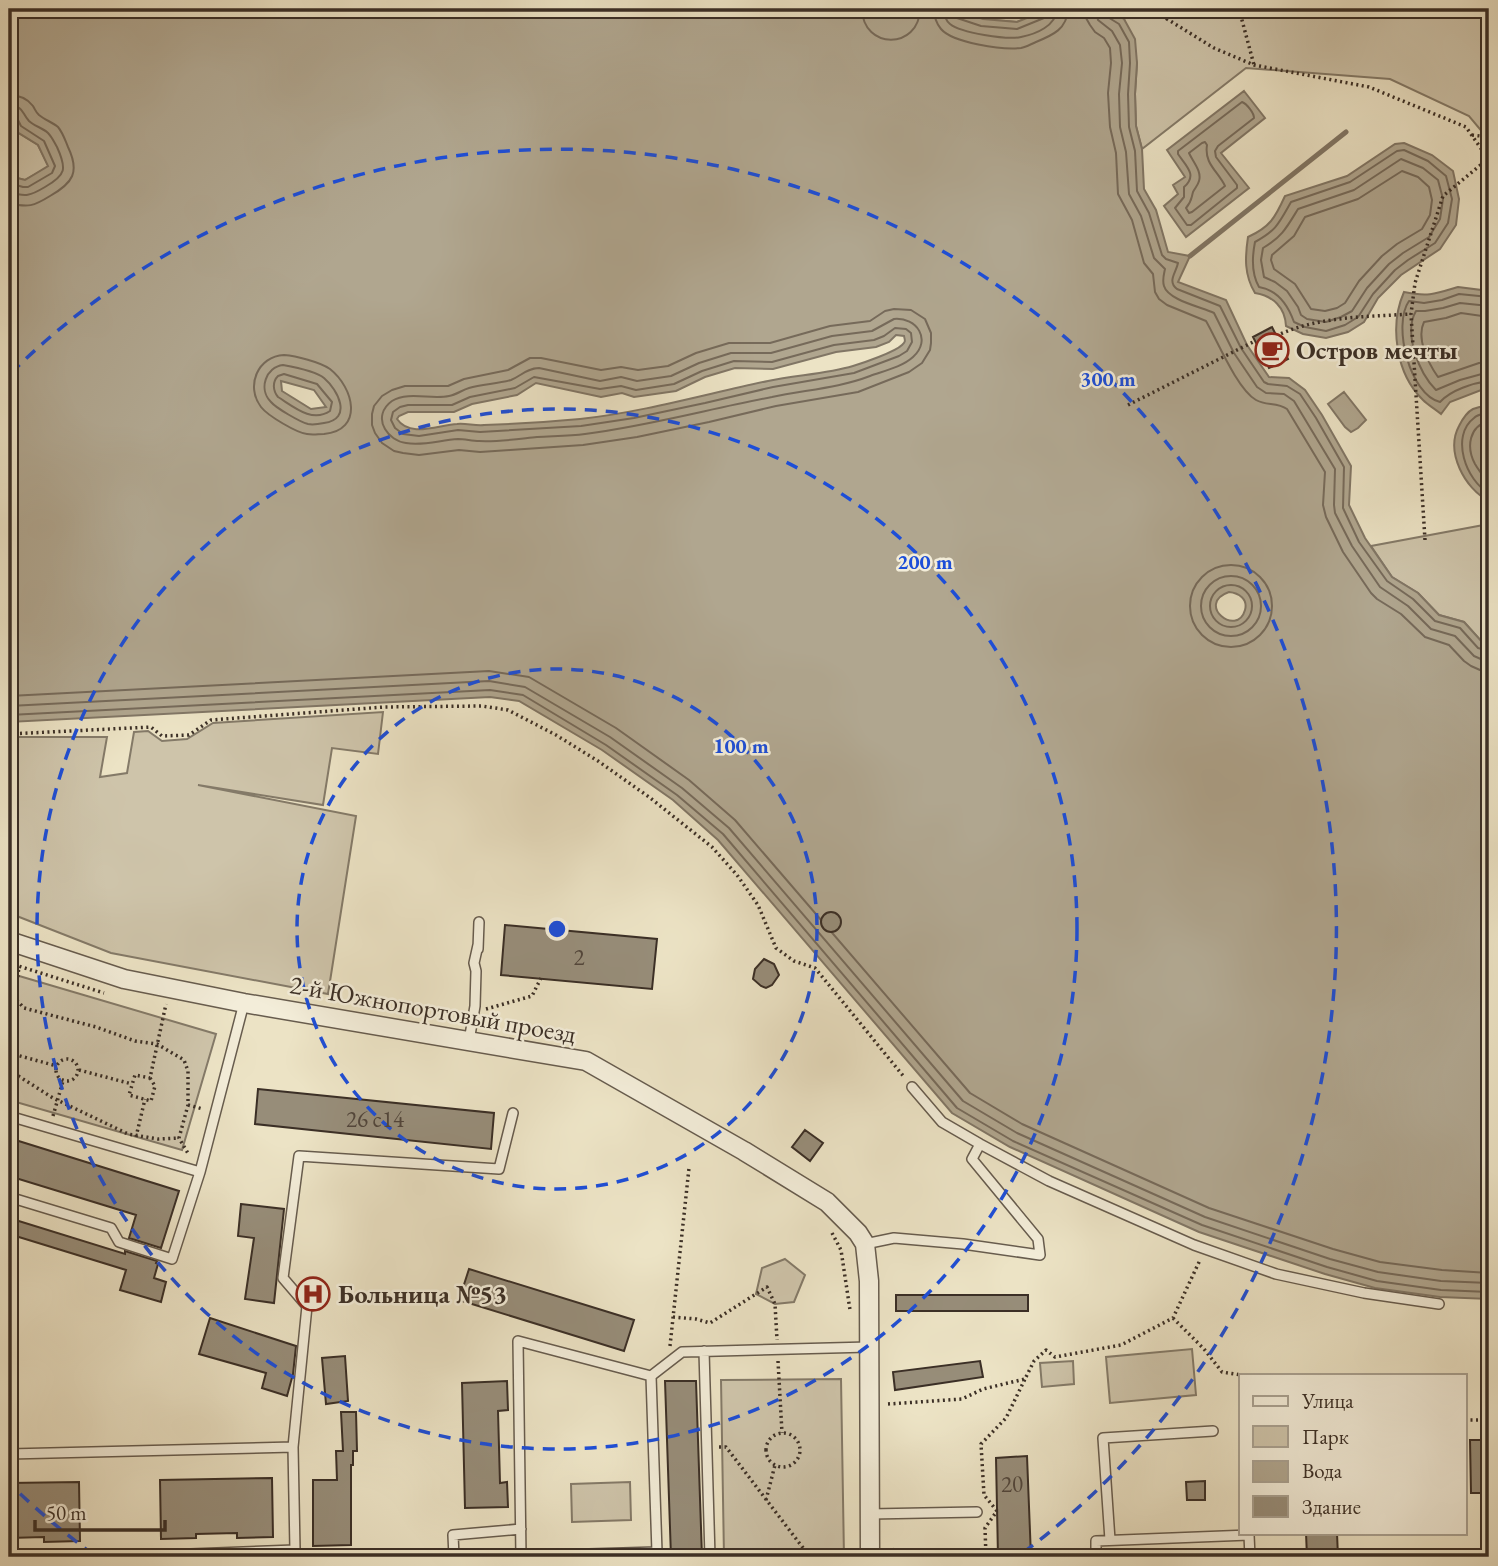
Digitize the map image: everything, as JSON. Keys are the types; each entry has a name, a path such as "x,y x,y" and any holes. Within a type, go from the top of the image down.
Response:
{"street":[{"name":"2-й Южнопортовый проезд","path":"9,941 124,979 244,1003 586,1061 744,1151 827,1202 858,1233 865,1244"},
{"path":"865,1244 869,1281 870,1557"}],"lane":[{"path":"469,1041 479,963 479,922"},
{"path":"9,1197 111,1228 119,1242 172,1259 200,1172 244,1003"},
{"path":"912,1087 943,1122 979,1144 1049,1181 1206,1249 1276,1274 1364,1293 1439,1304"},
{"path":"112,1557 295,1549 293,1447 306,1306 283,1278 299,1156 499,1169 513,1113"},
{"path":"9,1116 200,1172"},
{"path":"865,1244 894,1238 1040,1255 1038,1239 972,1159 979,1144"},
{"path":"518,1342 651,1376 657,1552 521,1556 518,1342"},
{"path":"651,1376 682,1352 869,1347"},
{"path":"704,1350 710,1557"},
{"path":"1110,1540 1103,1438 1213,1431"},
{"path":"9,1454 293,1447"},
{"path":"870,1514 982,1512"},
{"path":"454,1557 453,1535 521,1529"},
{"path":"1096,1557 1096,1541 1249,1535 1250,1557"}],"path":[{"path":"1161,9 1167,19 1214,48 1254,65 1369,87 1466,127 1489,159 1443,196 1415,283 1411,314 1425,540"},
{"path":"1239,9 1254,65"},
{"path":"1472,135 1489,137"},
{"path":"9,150 19,161 9,170"},
{"path":"1276,336 1326,320 1411,314"},
{"path":"1128,405 1255,341"},
{"path":"9,734 151,727 162,736 189,735 211,720 384,707 482,706 508,710 598,761 712,847 737,874 758,905 776,948 794,961 815,968 912,1087"},
{"path":"9,1003 17,984 19,966"},
{"path":"474,1012 533,996 541,978"},
{"path":"9,981 17,984"},
{"path":"9,1070 58,1100 136,1137 179,1138 188,1105 188,1071 184,1060 157,1044 135,1041 24,1007 13,996"},
{"path":"150,1077 135,1075 129,1095 151,1101 155,1086 150,1077 166,1004"},
{"path":"9,1034 9,1041"},
{"path":"9,1053 57,1066"},
{"path":"79,1069 74,1080 67,1082 58,1077 56,1069 62,1060 69,1059 76,1063 79,1069 132,1084"},
{"path":"50,1128 63,1081"},
{"path":"136,1137 145,1100"},
{"path":"672,1359 670,1348 689,1168"},
{"path":"830,1230 841,1250 851,1317"},
{"path":"997,1511 984,1495 981,1444 1006,1418 1034,1361 1046,1350 1055,1357 1121,1345 1173,1318 1206,1249"},
{"path":"673,1317 710,1323 767,1287 775,1304 782,1433"},
{"path":"1173,1318 1204,1349 1222,1372 1239,1375"},
{"path":"888,1404 962,1399 983,1389 1026,1379"},
{"path":"1466,1420 1489,1420"},
{"path":"782,1433 793,1436 799,1445 799,1456 786,1467 775,1465 767,1457 766,1446 771,1437 782,1433"},
{"path":"726,1447 810,1557"},
{"path":"766,1500 775,1465"},
{"path":"982,1512 997,1511"},
{"path":"986,1557 985,1528 997,1511"},
{"path":"800,1557 802,1546"},
{"path":"892,1549 902,1557"}],"green space":[{"path":"954,9 1049,9 1017,22 983,19"},
{"path":"1107,9 1489,9 1489,140 1469,116 1390,79 1246,68 1142,149 1136,126 1137,63 1124,19"},
{"path":"9,110 14,130 38,145 49,167 25,180 9,176"},
{"path":"1489,524 1489,645 1482,642 1464,622 1439,615 1418,593 1392,577 1371,546"},
{"path":"383,712 378,754 332,748 323,805 198,785 356,816 328,994 111,953 9,913 9,737 107,737 100,777 127,773 134,732 148,731 162,741 187,739 213,723"},
{"path":"9,973 216,1034 182,1150 9,1100"},
{"path":"785,1259 805,1275 794,1302 775,1304 756,1294 762,1268"},
{"path":"1192,1349 1196,1395 1110,1403 1106,1357"},
{"path":"1073,1361 1074,1384 1042,1387 1040,1363"},
{"path":"841,1379 844,1557 724,1557 721,1380"},
{"path":"630,1482 631,1520 572,1522 571,1484"}],"water":[{"path":"9,9 885,9 891,14 897,9 954,9 983,19 1017,22 1049,9 1107,9 1124,19 1135,39 1136,126 1142,149 1144,189 1156,210 1168,252 1190,256 1178,282 1226,300 1247,345 1269,377 1289,378 1305,390 1351,466 1349,505 1365,538 1392,577 1418,593 1439,615 1464,622 1482,642 1489,645 1489,1299 1440,1297 1375,1288 1199,1232 1010,1147 952,1113 718,840 673,800 602,750 519,701 490,697 9,722 9,176 25,180 48,166 38,145 14,130 9,110","holes":["896,335 904,336 905,340 898,348 853,366 768,381 628,412 568,420 457,424 425,429 409,428 397,419 408,412 454,412 472,404 517,395 536,383 601,397 622,393 634,397 676,391 705,377 735,368 773,369 836,352 876,347 889,342","281,381 314,390 326,407 311,409 282,391","1229,592 1242,597 1246,606 1241,618 1234,621 1221,616 1216,604 1220,597"]},
{"path":"1244,91 1265,118 1221,153 1249,188 1186,237 1164,206 1178,194 1173,185 1185,177 1167,150"},
{"path":"1404,143 1432,155 1453,171 1459,199 1456,225 1440,249 1401,275 1378,298 1364,322 1348,332 1326,338 1303,334 1286,326 1283,313 1277,304 1255,293 1251,286 1246,266 1248,237 1271,221 1285,196 1347,176 1395,144"},
{"path":"1458,287 1489,291 1489,387 1450,402 1441,414 1414,389 1401,363 1396,334 1399,305 1404,292 1431,294"},
{"path":"1344,392 1366,420 1351,432 1328,404"},
{"path":"1489,405 1489,501 1465,479 1454,447 1455,436 1467,414 1473,409"}],"building":[{"path":"1272,327 1288,359 1269,368 1253,337"},
{"path":"831,912 838,915 841,922 838,929 831,932 824,929 821,922 824,915"},
{"path":"505,925 657,939 652,989 501,975"},
{"path":"764,959 774,964 779,975 772,985 766,988 753,979 755,969"},
{"path":"258,1089 494,1113 491,1149 255,1124"},
{"path":"805,1130 823,1143 810,1161 792,1147"},
{"path":"9,1138 179,1191 161,1248 129,1238 136,1215 9,1176"},
{"path":"241,1204 284,1209 274,1303 245,1299 254,1238 238,1236"},
{"path":"9,1218 125,1254 125,1251 157,1261 154,1278 166,1282 161,1302 120,1290 126,1270 9,1234"},
{"path":"469,1269 634,1320 624,1351 459,1300"},
{"path":"896,1295 1028,1295 1028,1311 896,1311"},
{"path":"210,1318 296,1346 287,1396 262,1388 266,1373 199,1354"},
{"path":"345,1356 348,1401 326,1404 322,1358"},
{"path":"980,1361 983,1377 895,1390 893,1372"},
{"path":"507,1381 508,1410 498,1411 500,1483 507,1482 508,1507 465,1508 462,1383"},
{"path":"665,1381 696,1381 702,1557 671,1557"},
{"path":"341,1412 356,1412 357,1451 353,1451 351,1465 351,1545 313,1546 313,1480 337,1480 336,1451 343,1451"},
{"path":"1470,1440 1489,1440 1489,1493 1471,1493"},
{"path":"1027,1456 1031,1557 998,1557 996,1458"},
{"path":"272,1478 273,1537 237,1538 237,1533 196,1534 196,1538 161,1539 160,1480"},
{"path":"1205,1481 1205,1500 1187,1500 1186,1482"},
{"path":"79,1482 80,1541 44,1542 44,1537 9,1538 9,1483"},
{"path":"1306,1534 1337,1534 1338,1557 1307,1557"}],"waterway":[{"path":"1190,256 1346,132"}],"place":[{"name":"Остров мечты","path":"1272,350"},
{"name":"Больница №53","path":"313,1294"}]}
